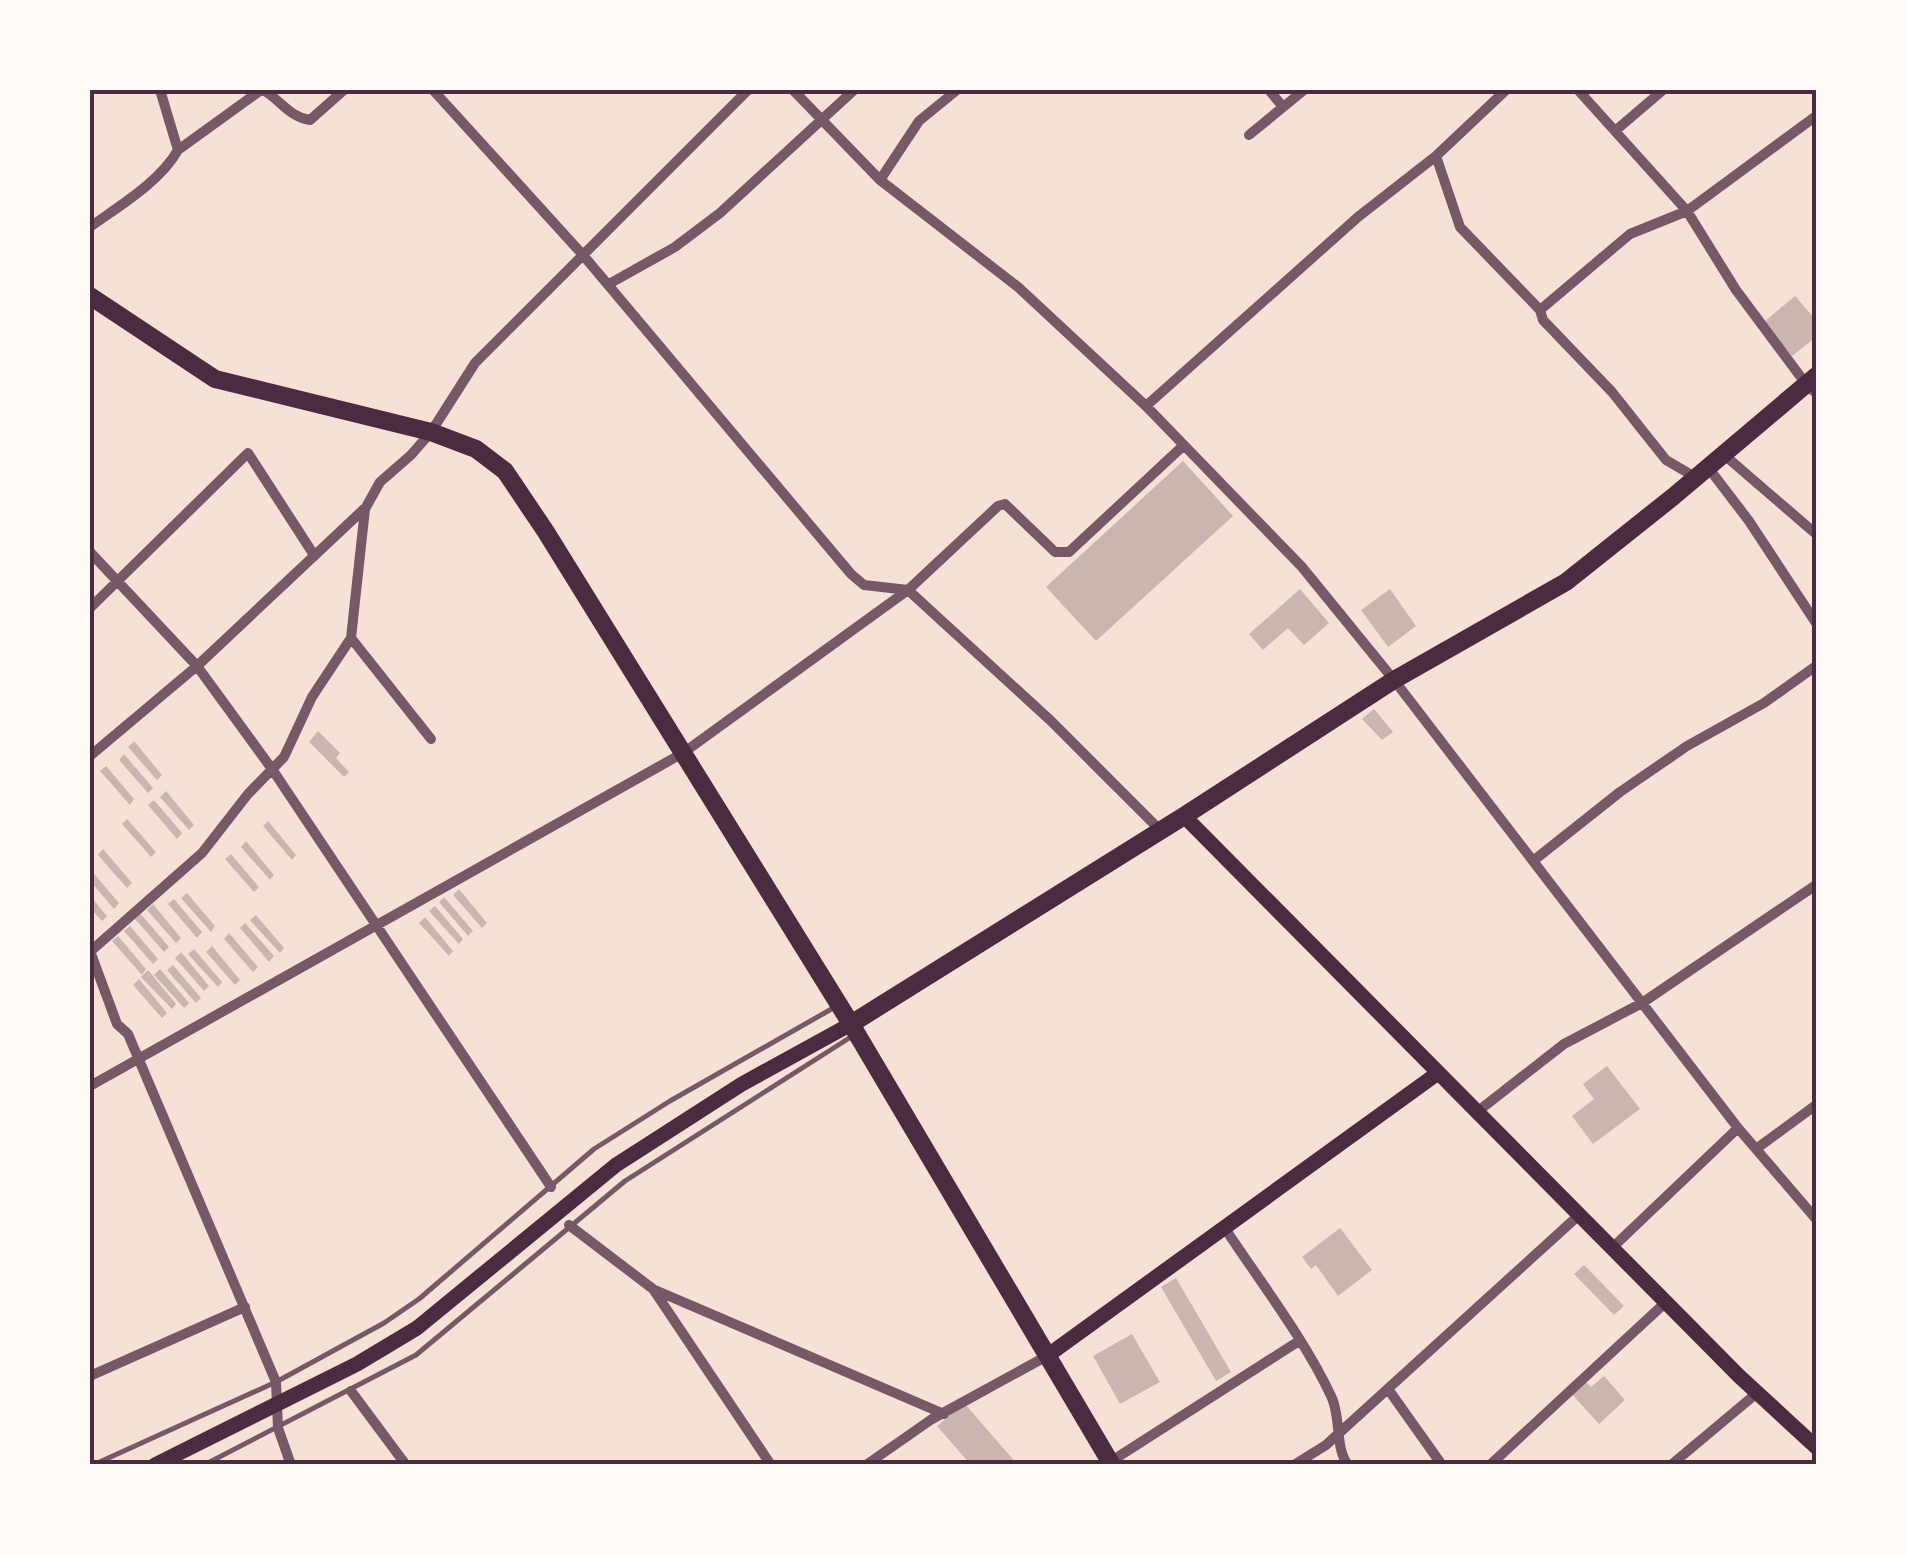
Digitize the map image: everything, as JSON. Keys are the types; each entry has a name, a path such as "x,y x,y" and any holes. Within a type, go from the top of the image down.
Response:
{"main road":[{"path":"90,296 215,379 431,432 476,449 505,471 839,1004 1111,1464"},
{"path":"154,1465 357,1364 417,1328 616,1165 742,1084 854,1029 1394,680 1566,582 1813,384"},
{"path":"1184,816 1816,1448"},
{"path":"1047,1356 1438,1072"}],"street":[{"path":"160,90 178,150"},
{"path":"90,227 126,201 178,150 262,90 295,118 310,120 344,90"},
{"path":"433,90 584,254 851,574 864,585 908,590 1050,720 1160,830"},
{"path":"90,756 197,666 365,509 380,482 412,455 431,432 476,363 748,90"},
{"path":"793,90 880,180 1018,287 1146,406 1302,567 1394,680 1738,1128 1816,1219"},
{"path":"609,284 675,247 720,212 854,90"},
{"path":"880,180 919,121 957,90"},
{"path":"1269,90 1284,106"},
{"path":"1249,135 1304,90"},
{"path":"1146,406 1358,217 1436,156 1506,90"},
{"path":"1578,90 1687,211 1736,290 1813,384"},
{"path":"1615,131 1664,90"},
{"path":"1540,310 1630,234 1687,211 1816,116"},
{"path":"1436,156 1460,226 1540,310 1543,320 1612,392 1666,460 1708,465 1816,534"},
{"path":"90,1086 684,754 908,590 998,506 1005,504 1055,552 1069,552 1184,445"},
{"path":"90,608 248,453 314,555"},
{"path":"1708,465 1750,521 1816,623"},
{"path":"291,1465 278,1428 276,1382 128,1034 117,1024 91,950 202,853 248,794 284,757 312,696 351,638 365,509"},
{"path":"90,552 197,666 272,770 551,1187"},
{"path":"351,638 431,738"},
{"path":"1533,862 1620,792 1687,746 1764,703 1816,666"},
{"path":"1477,1112 1564,1044 1642,1003 1816,885"},
{"path":"1756,1149 1816,1105"},
{"path":"1612,1248 1738,1128"},
{"path":"1294,1465 1326,1445 1579,1215"},
{"path":"569,1225 654,1290 944,1414"},
{"path":"1224,1227 1299,1340 1333,1401 1342,1457 1348,1465"},
{"path":"654,1290 771,1465"},
{"path":"1490,1465 1666,1302"},
{"path":"90,1376 245,1307"},
{"path":"1111,1464 1299,1340"},
{"path":"866,1465 944,1414 1047,1356"},
{"path":"1388,1389 1442,1465"},
{"path":"351,1391 406,1465"},
{"path":"1671,1465 1757,1392"}],"lane":[{"path":"93,1465 276,1382 384,1323 419,1299 594,1149 839,1004"},
{"path":"204,1465 416,1355 624,1181 854,1029"}],"building":[{"path":"1795,296 1816,320 1816,337 1792,356 1764,322"},
{"path":"1183,461 1233,516 1096,641 1046,587"},
{"path":"1300,589 1329,623 1304,645 1288,628 1263,650 1249,634"},
{"path":"1390,589 1416,626 1388,647 1361,610"},
{"path":"1374,709 1393,732 1382,740 1362,719"},
{"path":"318,731 340,753 336,758 349,772 344,777 309,742"},
{"path":"134,741 162,775 157,780 128,747"},
{"path":"124,754 153,788 148,793 119,760"},
{"path":"106,766 134,799 130,805 100,771"},
{"path":"166,791 194,825 189,830 160,797"},
{"path":"154,800 182,833 177,839 148,805"},
{"path":"127,819 156,852 151,857 122,824"},
{"path":"268,821 296,855 292,860 263,826"},
{"path":"246,841 274,875 270,880 241,847"},
{"path":"103,849 132,883 127,888 98,855"},
{"path":"231,854 259,887 254,892 225,859"},
{"path":"90,869 119,903 114,909 90,881"},
{"path":"459,889 487,923 482,928 453,895"},
{"path":"187,893 215,926 211,932 181,898"},
{"path":"90,896 107,916 102,921 90,908"},
{"path":"444,897 473,931 468,936 439,902"},
{"path":"174,899 202,932 197,938 168,904"},
{"path":"153,904 181,938 176,943 147,910"},
{"path":"435,906 463,939 459,944 429,911"},
{"path":"140,913 169,947 164,952 135,919"},
{"path":"256,915 284,948 280,953 250,920"},
{"path":"425,917 453,951 449,956 419,923"},
{"path":"245,923 274,956 269,962 240,928"},
{"path":"130,926 158,959 153,964 124,931"},
{"path":"229,933 258,967 253,972 224,939"},
{"path":"118,936 146,969 142,975 112,941"},
{"path":"212,946 240,980 235,985 206,952"},
{"path":"194,949 222,982 218,987 188,954"},
{"path":"181,952 209,986 204,991 175,958"},
{"path":"173,965 201,998 196,1003 167,970"},
{"path":"160,969 189,1003 184,1008 154,975"},
{"path":"148,970 176,1004 172,1009 141,977"},
{"path":"139,979 167,1013 162,1018 133,985"},
{"path":"1607,1066 1640,1109 1593,1144 1572,1116 1594,1099 1583,1084"},
{"path":"1340,1228 1372,1270 1338,1296 1316,1265 1311,1269 1302,1257"},
{"path":"1584,1265 1624,1306 1614,1315 1574,1274"},
{"path":"1176,1278 1231,1372 1216,1381 1161,1287"},
{"path":"1132,1334 1160,1382 1120,1404 1093,1356"},
{"path":"1604,1376 1625,1400 1599,1424 1570,1392 1584,1380 1591,1387"},
{"path":"964,1403 1018,1465 971,1465 937,1426"}]}
